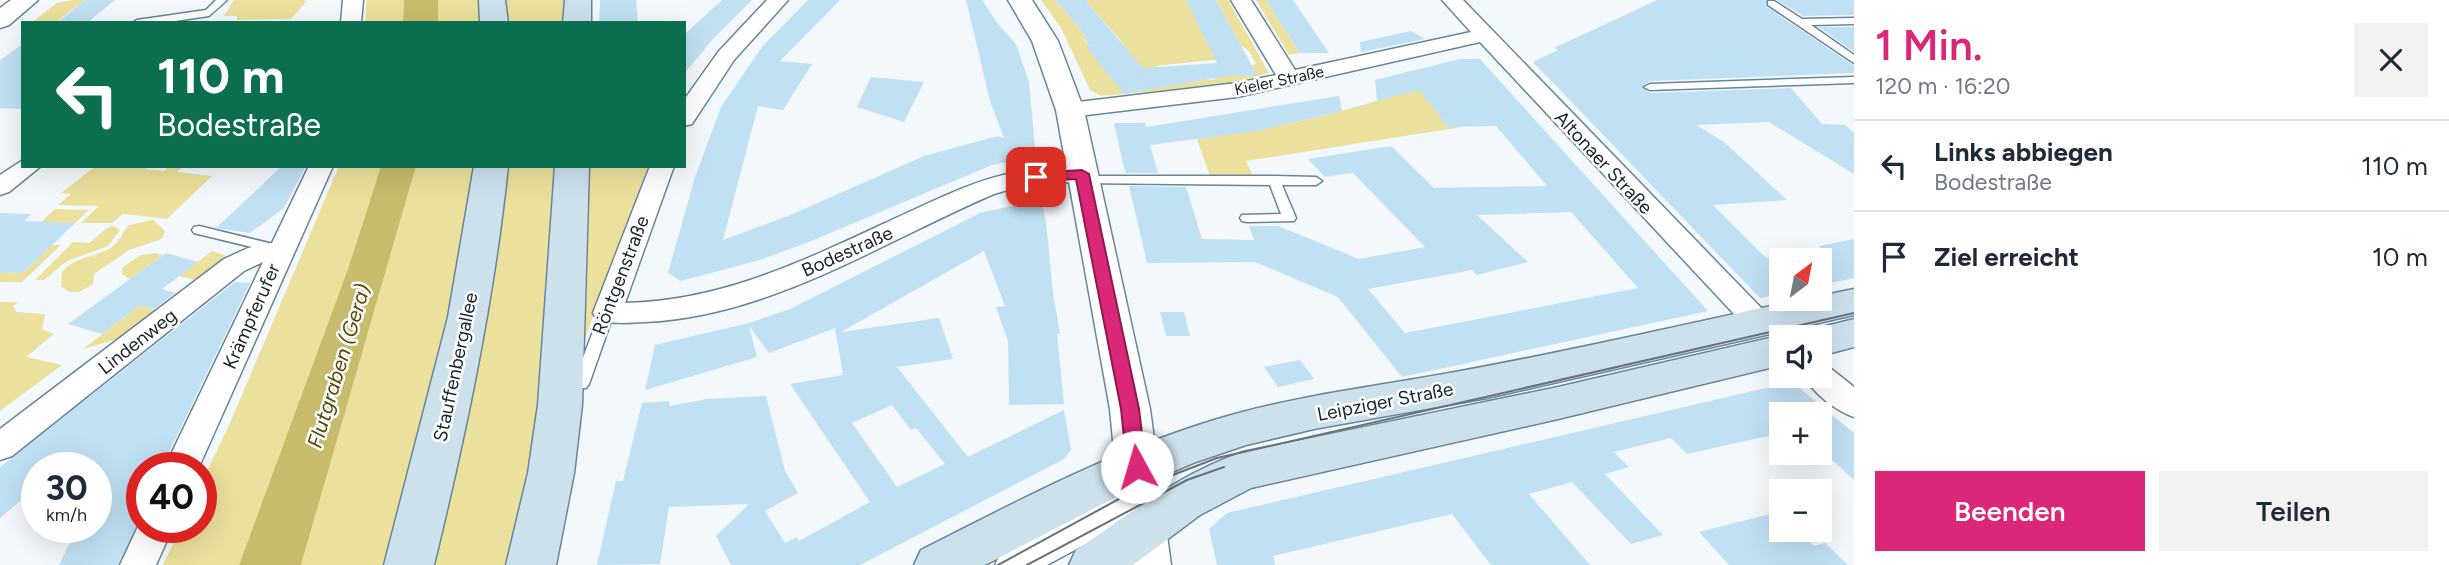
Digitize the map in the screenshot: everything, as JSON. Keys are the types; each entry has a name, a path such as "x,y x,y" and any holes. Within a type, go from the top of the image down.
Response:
{"main road":[{"path":"492,0 494,21"},
{"path":"577,21 578,0"},
{"name":"Stauffenbergallee","path":"409,565 430,484 475,277 491,168"},
{"path":"531,565 551,473 560,405 572,168"},
{"name":"Leipziger Straße","path":"1797,325 1854,302"},
{"path":"1832,338 1854,333"},
{"name":"Leipziger Straße","path":"939,565 1043,511 1136,457 1183,448 1238,431 1347,406 1769,336"},
{"name":"Leipziger Straße","path":"1094,565 1146,546 1175,504 1219,480 1243,471 1558,403 1769,336"}],"street":[{"path":"0,20 26,0"},
{"path":"351,21 353,0"},
{"path":"686,115 702,87 752,25 778,0"},
{"path":"1020,0 1045,41 1070,110 1130,409 1146,546"},
{"path":"1241,0 1289,78"},
{"name":"Altonaer Straße","path":"1452,0 1769,335"},
{"name":"Kieler Straße","path":"1070,110 1237,90 1484,35"},
{"path":"0,187 26,168"},
{"name":"Krämpferufer","path":"189,452 320,168"},
{"name":"Röntgenstraße","path":"607,313 661,168"},
{"name":"Bodestraße","path":"607,313 655,313 712,303 776,283 985,189 1042,176 1083,177"},
{"name":"Lindenweg","path":"0,447 234,265 258,254 281,250"},
{"path":"1832,387 1854,405"},
{"path":"1013,565 1104,515 1123,497 1133,481 1136,457"},
{"path":"138,565 148,543"}],"lane":[{"path":"151,21 209,13 222,0"},
{"path":"1771,4 1854,60"},
{"path":"1800,22 1854,21"},
{"path":"1650,88 1854,80"},
{"path":"1083,177 1316,181"},
{"path":"1247,218 1289,218 1274,180"},
{"path":"200,230 281,250"},
{"name":"Röntgenstraße","path":"581,384 607,313"}],"shaded area":[{"path":"85,0 58,21 34,21 57,3"},
{"path":"234,0 306,2 291,19 237,20 237,16 224,16"},
{"path":"367,0 404,0 403,21 365,21"},
{"path":"438,0 483,0 487,21 438,21"},
{"path":"506,0 568,0 566,21 508,21"},
{"path":"1041,0 1056,0 1087,38 1083,39 1090,46 1087,47 1176,81 1211,80 1256,64 1249,51 1241,46 1216,0 1228,0 1269,73 1218,86 1101,96 1090,90 1061,28"},
{"path":"1085,0 1186,0 1222,59 1156,66 1159,70 1141,73 1121,41"},
{"path":"1256,0 1266,0 1300,53 1289,55"},
{"path":"1409,71 1422,80 1426,98 1448,127 1462,127 1246,161 1253,176 1210,176 1197,139 1311,118 1421,86 1402,73"},
{"path":"93,168 147,168 164,171 168,168 181,168 177,172 212,176 167,219 123,214 112,223 81,223 99,206 58,205 71,194 61,193"},
{"path":"338,168 380,168 349,266 239,565 163,565 173,543 217,543 216,452"},
{"path":"415,168 475,168 455,296 385,565 301,565"},
{"path":"508,168 559,168 549,336 516,565 427,565 467,407 495,274"},
{"path":"582,168 647,168 582,347"},
{"path":"55,209 89,210 75,223 41,222"},
{"path":"153,220 165,231 162,239 129,250 94,274 93,284 79,292 69,292 61,286 62,272 67,267 112,247 129,225"},
{"path":"113,226 120,230 108,246 67,261 44,280 35,280 73,242 89,243"},
{"path":"52,245 61,245 22,282 0,282 0,272 23,273"},
{"path":"212,251 227,256 195,280 179,276"},
{"path":"141,255 163,255 130,279 122,274 123,267"},
{"path":"0,302 18,302 13,306 16,312 45,314 42,329 54,334 26,357 62,365 0,411"},
{"path":"140,305 156,310 118,339 83,349"}],"water":[{"path":"404,0 438,0 438,21 403,21"},
{"name":"Flutgraben (Gera)","path":"380,168 415,168 301,565 239,565 349,266"}],"building":[{"path":"85,0 115,0 89,21 59,21"},
{"path":"600,0 636,0 638,21 599,21"},
{"path":"722,0 752,0 712,40 686,72 686,33"},
{"path":"808,0 840,0 780,61 812,64 783,110 758,106 723,240 788,216 924,156 998,136 1004,138 990,101 966,0 982,0 997,23 1016,44 1029,82 1035,148 1052,153 992,165 760,260 680,281 668,273 695,177 721,107 762,47"},
{"path":"1056,0 1085,0 1143,68 1217,63 1186,0 1216,0 1257,75 1228,76 1124,94 1086,47 1090,46 1083,38 1087,38"},
{"path":"1266,0 1293,0 1329,53 1300,53"},
{"path":"1657,0 1766,0 1767,7 1854,66 1854,73 1650,81 1642,86 1650,93 1791,88 1822,124 1845,125 1854,133 1854,174 1769,122 1696,125 1724,142 1787,200 1713,205 1766,258 1769,257 1769,296 1760,298 1533,62 1558,50 1554,48"},
{"path":"1777,0 1854,0 1854,15 1803,16"},
{"path":"1819,27 1854,27 1854,52"},
{"path":"1411,31 1425,39 1361,52 1360,42"},
{"path":"21,45 21,109 0,108 0,60"},
{"path":"1460,59 1480,59 1708,311 1402,377 1338,297 1255,262 1147,263 1129,186 1186,187 1202,239 1254,240 1249,226 1278,226 1359,259 1425,247 1353,173 1325,177 1308,159 1391,146 1434,188 1547,186 1496,126 1448,127 1419,90 1377,101 1375,80","holes":["1571,212 1638,288 1405,333 1368,289 1472,270 1477,275 1528,262 1477,215"]},
{"path":"871,77 924,82 904,122 857,107"},
{"path":"1339,96 1342,111 1256,131 1150,145 1158,173 1126,173 1124,168 1114,123 1145,123 1146,127"},
{"path":"280,168 305,168 284,208 250,233 216,228"},
{"path":"1034,201 1042,204 1060,334 1057,334 1064,404 1009,405 1008,341 996,307 1005,306 984,251 841,332 939,318 953,359 897,367 968,457 1064,410 1071,450 1064,459 860,565 731,565 716,536 749,504 669,507 660,564 597,565 616,481 623,481 642,403 669,401 670,406 707,399 766,396 785,471 798,493 765,511 785,543 797,537 799,541 870,502 790,384 843,375 835,328 769,353 749,326 757,357 645,390 655,345 749,323 790,309 980,213","holes":["892,405 911,430 916,428 945,464 897,487 852,423"]},
{"path":"0,213 32,214 24,221 75,223 23,273 0,272"},
{"path":"1854,239 1854,278 1832,283 1832,248 1820,246"},
{"path":"166,253 198,262 162,289 175,293 154,309 140,305 102,334 68,324"},
{"path":"235,282 250,283 169,452 126,452 126,543 129,543 118,565 59,565 70,543 112,543 112,452 21,452 21,500 0,518 0,467"},
{"path":"1160,312 1184,312 1190,336 1166,336"},
{"path":"1300,360 1314,379 1278,387 1264,367"},
{"path":"1769,387 1799,388 1816,402 1769,402 1769,436 1687,454 1671,438 1614,452 1629,467 1605,474 1663,535 1631,544 1572,482 1529,494 1590,565 1491,565 1452,514 1273,556 1275,565 1217,565 1209,529 1227,513"},
{"path":"1832,415 1854,433 1854,480 1832,460"},
{"path":"1769,514 1769,542 1810,542 1814,546 1825,543 1848,565 1729,565 1699,532"}],"tram line":[{"path":"998,565 1139,488 1217,458 1854,313"},
{"path":"1027,565 1187,480 1224,467"}],"route":[{"path":"1036,177 1082,174 1130,409 1137,467"}]}
